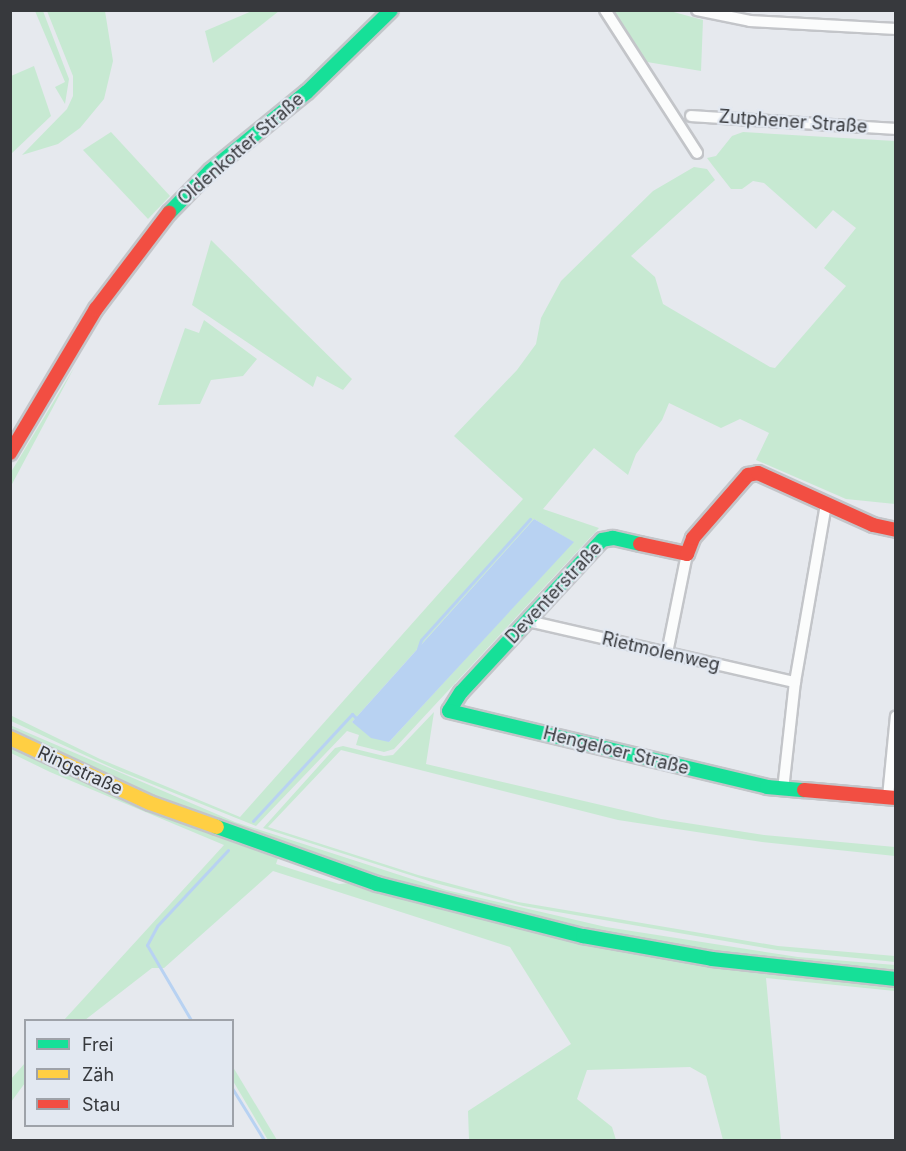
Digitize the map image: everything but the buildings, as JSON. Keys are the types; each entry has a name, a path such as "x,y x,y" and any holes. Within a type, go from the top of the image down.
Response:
{"street":[{"name":"Oldenkotter Straße","path":"10,453 96,309 155,227 203,178 306,92 392,10"},
{"path":"605,10 697,153"},
{"path":"697,10 750,21 896,29"},
{"name":"Zutphener Straße","path":"691,116 896,129"},
{"path":"667,653 687,554 693,538 748,475 758,474 873,525 896,530"},
{"path":"783,790 795,682 826,504"},
{"name":"Deventerstraße","path":"449,711 461,692 602,540 613,538 687,554"},
{"name":"Rietmolenweg","path":"528,621 795,682"},
{"name":"Hengeloer Straße","path":"449,711 783,790 892,797"},
{"path":"892,797 896,716"},
{"name":"Ringstraße","path":"10,738 150,803 377,884 480,912 583,936 712,958 896,979"}],"green space":[{"path":"35,11 43,11 69,79 65,104 55,87 65,82"},
{"path":"47,11 105,11 113,61 104,99 80,128 58,144 22,155 67,109 73,96 73,76"},
{"path":"252,11 279,11 213,63 205,31"},
{"path":"610,11 670,11 703,20 701,71 641,61"},
{"path":"34,66 51,116 11,154 11,76"},
{"path":"111,132 170,196 148,219 83,150"},
{"path":"743,132 895,141 895,504 846,499 756,460 769,433 740,419 721,428 669,403 662,420 636,454 628,475 594,448 543,509 599,528 394,749 384,752 356,745 359,735 347,731 256,826 117,770 11,721 10,715 100,759 240,817 523,499 454,436 517,370 536,344 541,318 561,281 653,191 694,167 707,169 715,180 631,256 655,277 663,304 770,367 775,368 846,286 824,268 856,228 833,210 816,229 764,183 753,181 742,189 731,189 707,158 716,156 732,136","holes":["534,519 573,542 389,742 352,722"]},
{"path":"211,240 352,379 343,390 317,376 313,387 192,305"},
{"path":"204,320 257,359 243,376 211,380 200,404 158,405 185,328 199,333"},
{"path":"75,366 11,486 11,472"},
{"path":"434,712 426,764 661,819 764,835 895,847 895,856 762,842 618,820 341,750 268,827 418,875 518,902 778,946 895,956 895,962 777,950 523,906 435,883 263,828 335,748 343,746 384,756 393,755"},
{"path":"10,725 235,822 446,890 606,927 798,957 895,965 895,973 737,957 639,941 429,894 193,815 11,734"},
{"path":"11,747 121,797 278,858 276,864 339,884 350,883 435,908 573,940 895,984 895,991 766,978 781,1140 723,1140 706,1076 690,1067 587,1070 577,1099 612,1127 616,1140 469,1140 468,1111 571,1044 510,947 273,871 164,968 152,968 86,1019 65,1019 224,845 50,772 11,753"},
{"path":"24,1064 24,1084 11,1102 11,1079"},
{"path":"234,1069 277,1140 268,1140 234,1083"}],"water":[{"path":"534,519 574,542 389,742 371,738 352,722"}],"waterway":[{"path":"418,649 421,640 530,519"},
{"path":"253,821 352,714 358,720"},
{"path":"190,1019 147,945 157,926 228,850"},
{"path":"234,1091 264,1140"}],"traffic: fast":[{"path":"169,213 210,171 307,92 391,10"},
{"path":"640,544 613,538 602,540 461,692 449,711 767,787 804,790"},
{"path":"217,827 377,884 583,936 712,959 896,979"}],"traffic: slow":[{"path":"10,738 150,803 217,827"}],"traffic: jam":[{"path":"10,453 96,309 169,213"},
{"path":"640,544 687,554 693,538 748,475 758,473 873,525 896,530"},
{"path":"804,790 896,798"}]}
